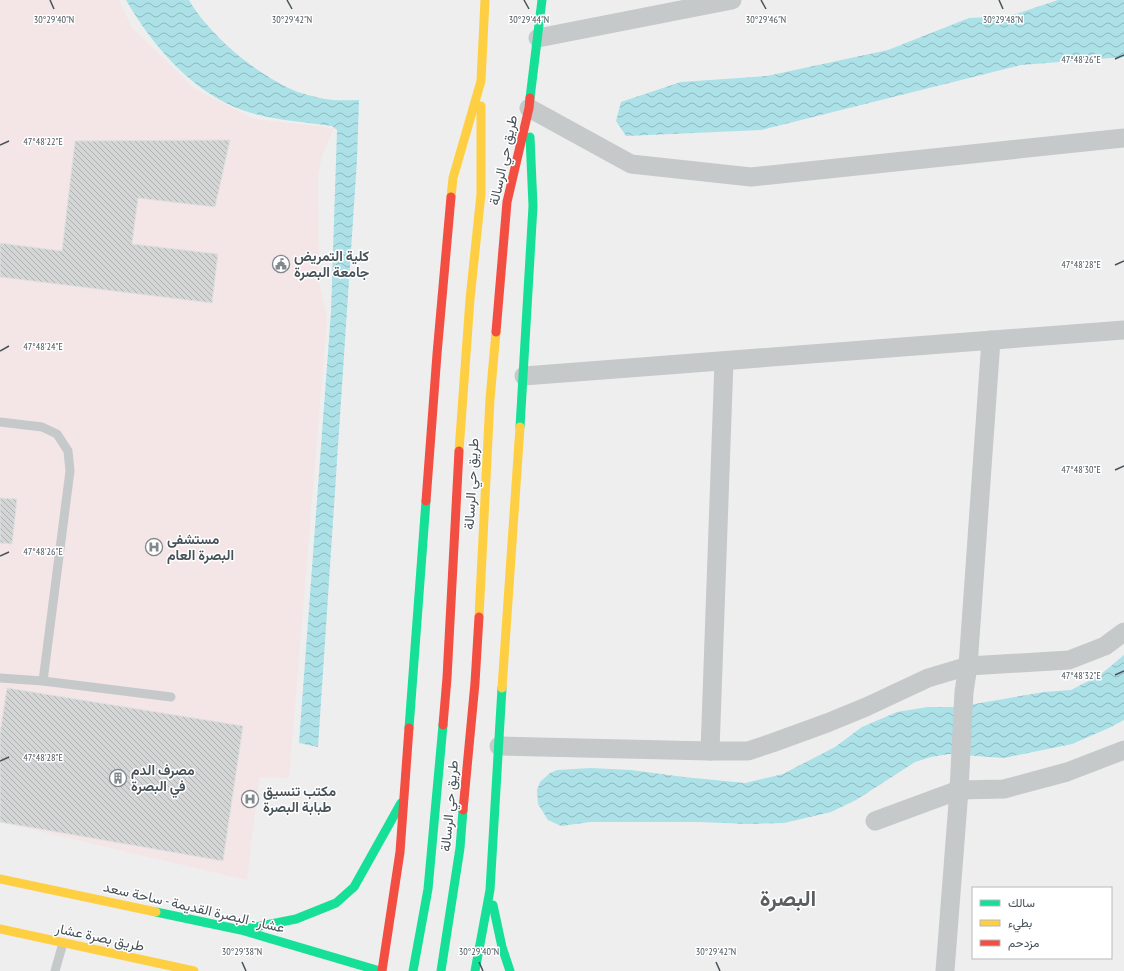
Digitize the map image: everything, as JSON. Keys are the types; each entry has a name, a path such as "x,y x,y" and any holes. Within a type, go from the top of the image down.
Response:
{"main road":[{"name":"طريق حي الرسالة","path":"414,971 428,889 447,678 456,492 470,299 481,194 481,81 485,0"},
{"name":"طريق حي الرسالة","path":"441,971 460,848 475,683 490,399 507,202 528,108 542,0"},
{"name":"طريق حي الرسالة","path":"381,971 400,852 437,354 453,178 481,81"},
{"path":"474,971 490,890 524,376 533,206 528,108"},
{"path":"241,930 296,919 336,903 354,887 358,881 372,858 405,795"},
{"name":"عشار - البصرة القديمة - ساحة سعد","path":"0,879 241,930 381,971"},
{"path":"490,890 498,937 510,971"},
{"name":"طريق بصرة عشار","path":"0,929 194,971"}],"street":[{"path":"538,38 732,0"},
{"path":"528,108 631,164 751,177 1124,138"},
{"path":"524,376 1124,330"},
{"path":"945,971 959,790 964,692 968,666 991,340"},
{"path":"710,751 724,361"},
{"path":"499,746 748,751 772,744 859,710 928,678 968,666 1069,660 1105,646 1124,632"},
{"path":"875,821 959,790 1004,789 1067,772 1124,750"}],"lane":[{"path":"0,422 42,427 57,434 68,451 70,471 43,681"},
{"path":"0,678 43,681 171,697"},
{"path":"55,971 62,943"}],"shaded area":[{"name":"مستشفى البصرة العام","path":"0,0 119,0 132,28 195,89 254,119 334,128 322,155 318,176 319,281 327,318 289,778 259,777 247,880 0,822"}],"water":[{"path":"126,0 189,0 198,14 221,40 249,64 278,83 297,91 321,98 333,100 359,100 357,160 318,747 299,743 331,312 337,130 332,126 263,116 242,110 223,102 190,79 175,65 148,34"},
{"path":"1058,0 1124,0 1124,57 1021,65 761,130 626,136 616,121 621,102 681,82 767,76 888,50 969,18 1010,16"},
{"path":"1124,655 1124,720 1072,744 1004,758 949,754 931,757 915,762 856,800 831,812 784,823 590,822 561,826 548,820 538,804 537,790 540,782 550,773 557,770 591,768 631,770 745,783 783,774 835,747 862,727 897,712 928,707 957,707 1044,692 1071,690 1100,675"}],"building":[{"path":"230,140 215,207 138,198 132,244 218,254 212,303 0,277 0,243 62,251 75,141"},
{"path":"0,498 17,499 12,544 0,543"},
{"name":"مصرف الدم في البصرة","path":"7,688 243,726 223,861 0,822 0,733"}],"traffic: fast":[{"path":"530,98 542,0"},
{"path":"520,427 533,206 530,137"},
{"path":"409,728 426,501"},
{"path":"475,971 490,890 502,688"},
{"path":"413,971 428,889 443,725"},
{"path":"245,929 296,919 336,903 354,887 401,803"},
{"path":"441,971 460,848 463,810"},
{"path":"493,905 502,947 510,971"},
{"path":"156,912 241,930 380,971"}],"traffic: slow":[{"path":"451,197 453,178 481,81 485,0"},
{"path":"459,451 470,299 481,194 481,106"},
{"path":"479,617 490,399 496,332"},
{"path":"502,688 520,427"},
{"path":"0,879 156,912"},
{"path":"0,929 194,971"}],"traffic: jam":[{"path":"496,332 507,202 530,98"},
{"path":"426,501 451,197"},
{"path":"443,725 447,678 459,451"},
{"path":"463,810 475,683 479,617"},
{"path":"382,971 400,852 409,728"}],"place":[{"name":"كلية التمريض جامعة البصرة","path":"281,264"},
{"name":"مستشفى البصرة العام","path":"154,547"},
{"name":"مصرف الدم في البصرة","path":"118,778"},
{"name":"مكتب تنسيق طبابة البصرة","path":"250,799"}],"district":[{"name":"البصرة","path":"788,898"}]}
